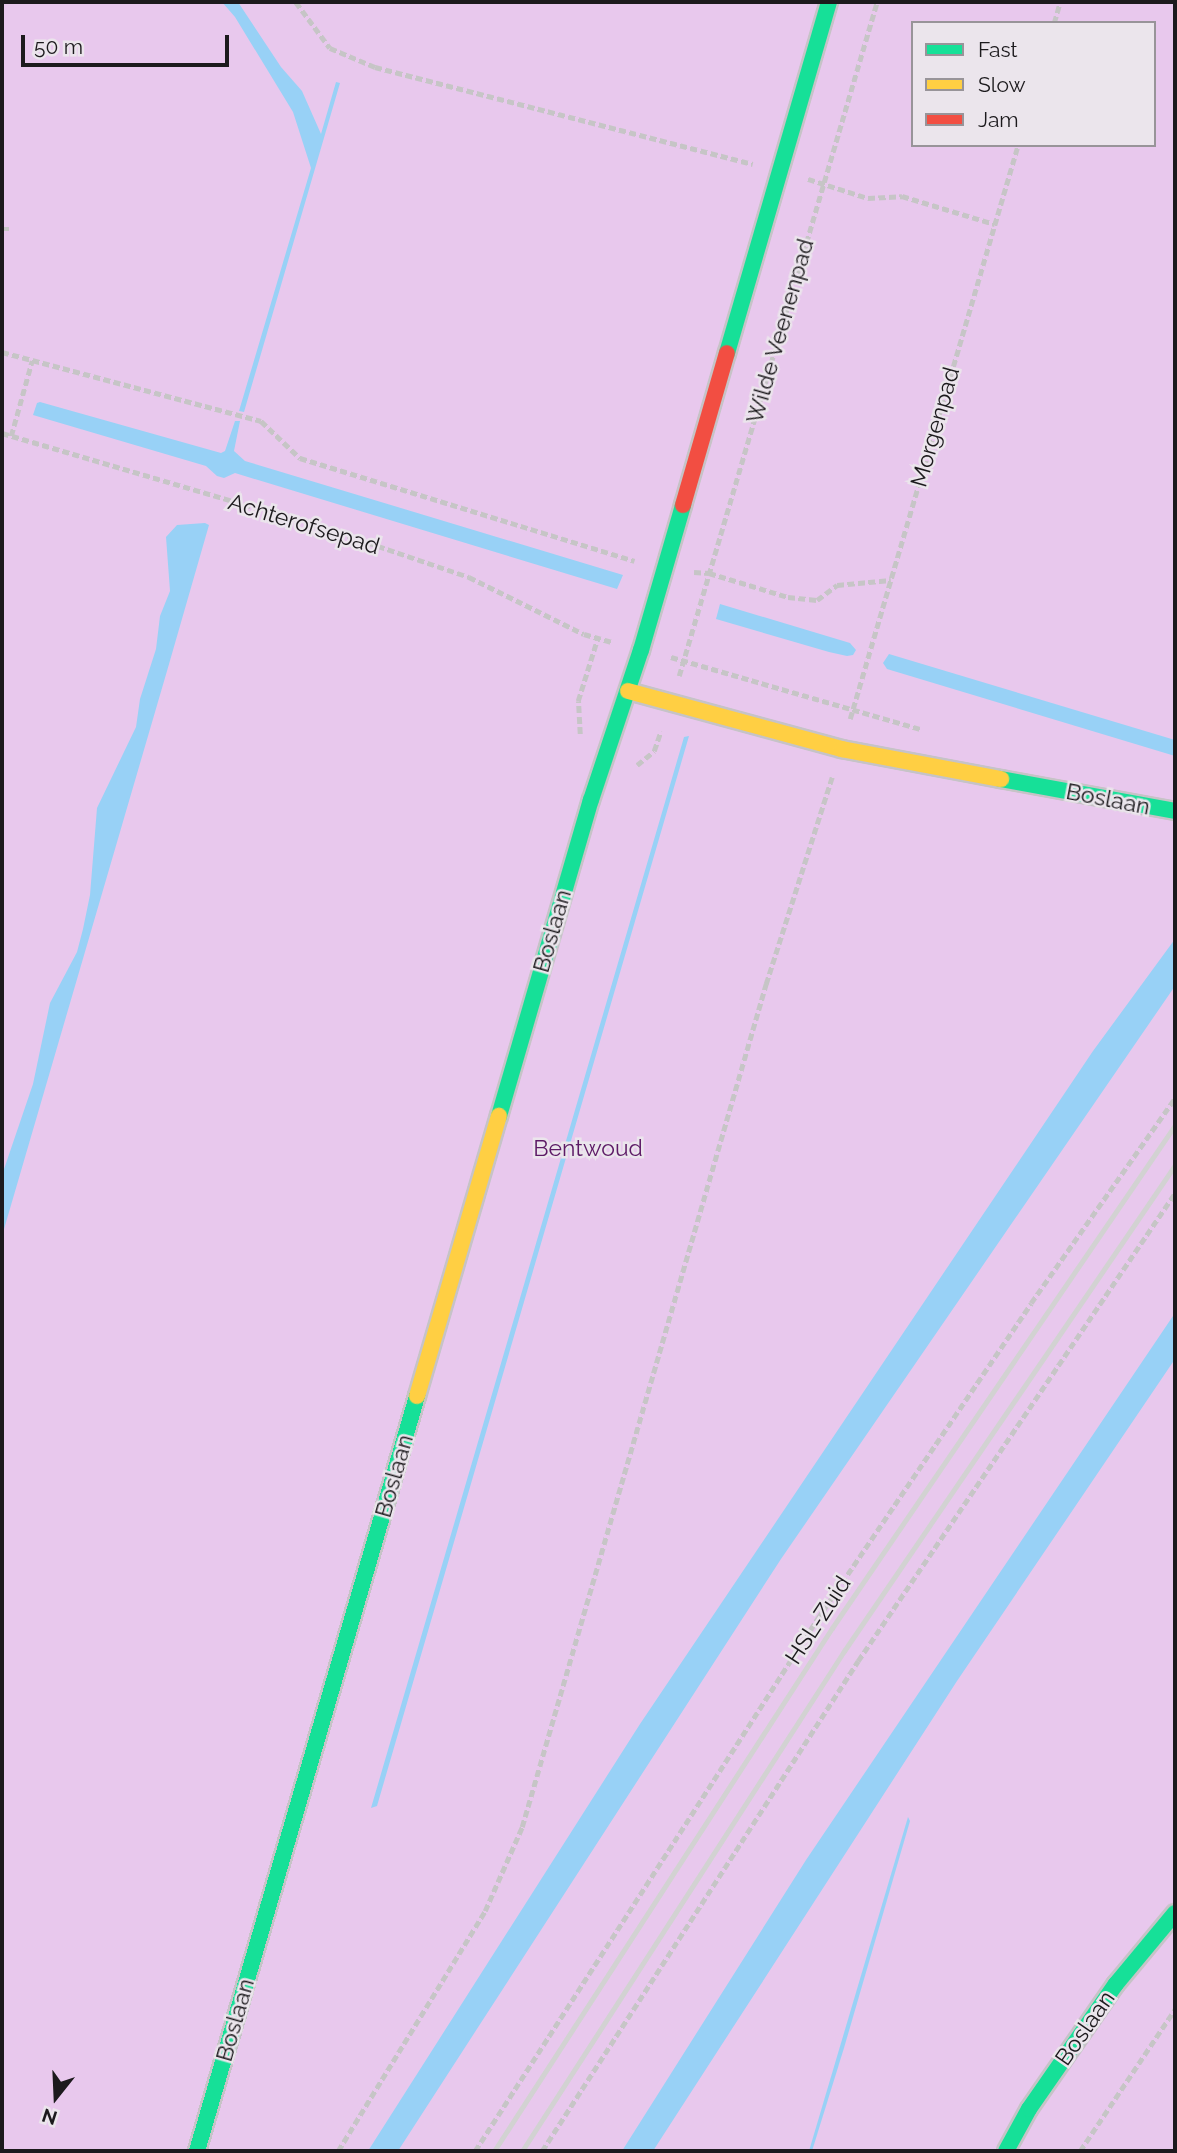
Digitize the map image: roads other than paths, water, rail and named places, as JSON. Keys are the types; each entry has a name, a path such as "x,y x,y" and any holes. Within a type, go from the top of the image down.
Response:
{"street":[{"name":"Wilde Veenenpad","path":"628,691 829,2"},
{"name":"Boslaan","path":"197,2151 591,800 628,691 842,749 1175,811"},
{"name":"Boslaan","path":"1006,2151 1029,2109 1116,1984 1175,1913"}],"water":[{"path":"222,2 238,2 281,67 302,91 321,134 336,82 340,83 244,412 239,411 311,168 293,112 235,17"},
{"path":"37,403 221,453 225,451 235,421 240,421 234,451 245,461 623,575 617,589 235,473 224,478 217,476 206,466 33,415"},
{"path":"177,525 209,525 2,1236 2,1175 33,1084 50,1003 77,952 83,929 90,895 97,808 136,727 140,699 156,649 160,616 170,591 166,537"},
{"path":"720,604 850,643 856,650 853,655 847,656 716,619"},
{"path":"889,654 1175,740 1175,756 887,669 883,663"},
{"path":"689,736 377,1806 371,1808 684,737"},
{"path":"1175,939 1175,986 781,1559 398,2151 368,2151 640,1724 1093,1051"},
{"path":"1175,1313 1175,1359 957,1681 653,2151 622,2151 806,1860"},
{"path":"908,1817 910,1821 844,2048 812,2151 809,2151"}],"railway":[{"path":"494,2151 832,1628 1175,1125"},
{"path":"522,2151 844,1651 1175,1165"}],"park label":[{"name":"Bentwoud","path":"588,1148"}]}
